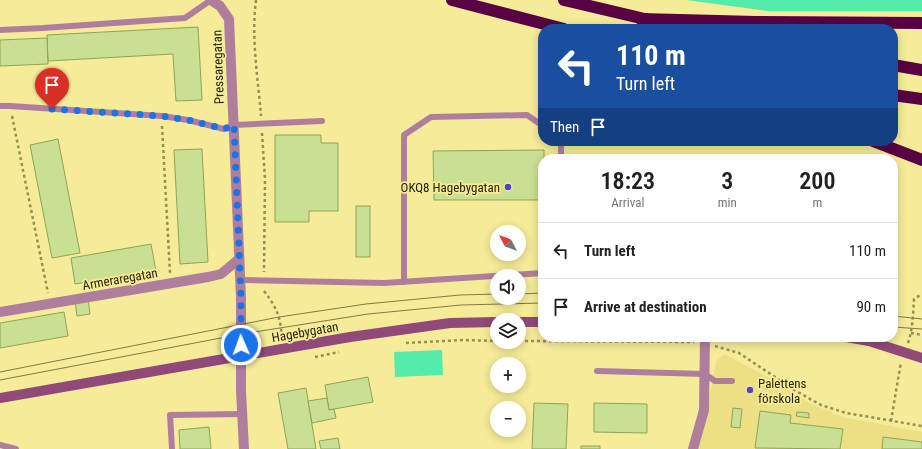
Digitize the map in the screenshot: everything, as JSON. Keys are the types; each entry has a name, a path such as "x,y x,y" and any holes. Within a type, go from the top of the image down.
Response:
{"highway":[{"path":"452,0 545,24"},
{"path":"564,0 669,24"},
{"path":"641,18 764,22 922,23"},
{"path":"898,66 922,70"},
{"path":"898,96 922,99"},
{"path":"886,146 922,160"}],"street":[{"name":"Pressaregatan","path":"211,0 220,6 229,19 242,334 242,414 244,449"},
{"name":"Armeraregatan","path":"0,312 221,274 239,259"},
{"name":"Hagebygatan","path":"0,398 350,337 450,323 490,322"},
{"path":"526,322 538,322"},
{"path":"693,449 704,410 705,342"},
{"path":"872,342 922,358"}],"lane":[{"path":"0,30 184,18 211,0"},
{"path":"0,106 162,116 188,120 224,129 234,125 322,121"},
{"path":"404,282 404,135 431,117 527,115 538,123"},
{"path":"240,280 384,283 538,273"},
{"path":"597,371 705,374 715,381 732,381"},
{"path":"172,449 170,415 242,414"},
{"path":"0,445 16,449"}],"path":[{"path":"256,0 254,12 255,48 265,179 264,291 273,302 279,317 284,348"},
{"path":"10,106 50,304"},
{"path":"162,116 171,283"},
{"path":"891,421 900,366 911,333 914,299 922,294"},
{"path":"911,333 922,335"},
{"path":"402,343 463,340 490,341"},
{"path":"526,341 538,341"},
{"path":"586,342 690,342"},
{"path":"710,342 739,353 796,391 821,405 846,413 922,426"},
{"path":"309,358 345,351"}],"shaded area":[{"name":"Palettens förskola","path":"724,354 766,376 811,404 843,417 922,432 922,449 694,449 707,411 716,362"}],"green space":[{"path":"686,0 922,0 922,11 767,11"},
{"path":"442,350 443,375 395,377 394,352"}],"building":[{"path":"198,27 202,100 176,101 173,54 48,61 47,35"},
{"path":"47,38 48,64 0,66 0,40"},
{"path":"275,135 321,135 321,143 338,143 338,211 309,211 309,222 275,222"},
{"path":"58,139 80,253 52,258 30,145"},
{"path":"202,149 208,262 180,264 174,150"},
{"path":"544,150 544,154 538,154 538,200 434,200 433,151"},
{"path":"356,206 370,206 370,257 356,257"},
{"path":"151,244 156,271 75,284 71,258"},
{"path":"88,299 90,314 77,316 75,302"},
{"path":"64,312 68,336 0,348 0,323"},
{"path":"368,377 373,402 329,410 325,385"},
{"path":"306,388 316,449 288,449 278,393"},
{"path":"327,398 329,410 334,409 336,418 312,423 308,401"},
{"path":"534,403 568,404 566,449 532,449"},
{"path":"594,403 647,404 647,433 594,432"},
{"path":"733,408 742,409 740,428 731,427"},
{"path":"760,411 791,415 790,423 843,429 840,449 755,448"},
{"path":"797,412 809,413 809,418 796,416"},
{"path":"209,427 211,449 180,449 179,430"},
{"path":"883,437 922,442 922,449 882,449"},
{"path":"338,438 340,449 321,449 319,441"},
{"path":"581,446 600,446 600,449 581,449"}],"tram line":[{"path":"526,294 538,293"},
{"path":"0,372 279,317 366,304 460,295 490,294"},
{"path":"0,380 242,334 368,314 461,305 538,303"},
{"path":"898,317 922,319"},
{"path":"898,327 922,329"}],"place":[{"name":"OKQ8 Hagebygatan","path":"508,187"},
{"name":"Palettens förskola","path":"750,390"}],"route":[{"path":"52,109 162,116 188,120 224,129 234,125 241,298 241,345"}]}
